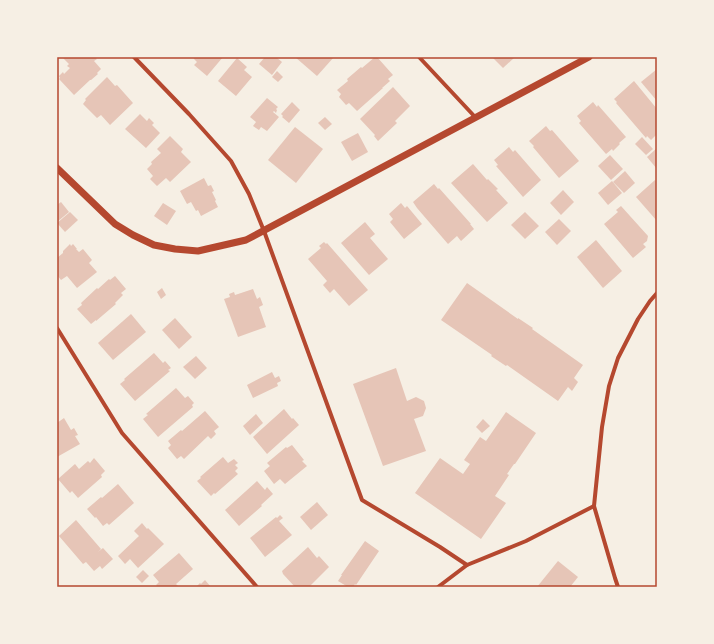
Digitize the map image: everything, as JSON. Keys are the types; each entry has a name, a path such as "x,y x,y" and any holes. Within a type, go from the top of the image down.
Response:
{"street":[{"path":"134,57 189,114 230,161 249,194 264,231 362,500 467,565"},
{"path":"419,57 476,118"},
{"path":"57,168 115,224 133,235 154,244 175,250 198,251 246,240 589,57"},
{"path":"618,587 594,506 602,427 609,386 618,358 638,319 657,293"},
{"path":"57,328 122,433 256,587"},
{"path":"438,587 467,565 526,541 594,506"}],"building":[{"path":"95,57 97,59 94,61 101,69 97,73 98,74 74,95 59,79 59,76 63,72 64,74 70,68 67,66 69,64 63,58"},
{"path":"193,57 223,57 207,76 194,65 197,62"},
{"path":"265,57 276,57 282,62 272,75 259,64"},
{"path":"295,57 334,57 317,76"},
{"path":"377,57 393,75 388,79 390,81 383,88 357,111 349,103 346,105 339,97 341,94 337,90 348,81 347,79"},
{"path":"492,57 515,57 503,68"},
{"path":"237,58 247,67 244,70 252,77 236,96 218,81"},
{"path":"657,69 657,101 641,82"},
{"path":"277,71 283,77 278,82 272,77"},
{"path":"107,77 115,86 117,85 133,103 110,125 101,115 97,118 83,104 86,100 85,99"},
{"path":"634,81 657,109 657,134 651,140 647,136 646,138 614,99"},
{"path":"393,87 410,106 395,121 397,123 378,141 374,136 375,135 360,119"},
{"path":"267,98 278,107 276,109 276,113 274,111 273,112 279,117 267,131 261,127 259,130 253,126 256,122 250,117"},
{"path":"292,102 300,110 289,123 282,117 283,116 281,114"},
{"path":"593,102 597,107 598,105 626,137 613,151 612,149 606,154 579,123 581,121 577,116"},
{"path":"140,114 147,121 149,118 154,123 152,125 160,133 146,148 125,129"},
{"path":"325,117 332,124 325,130 318,123"},
{"path":"546,126 550,131 552,130 579,161 559,178 529,141"},
{"path":"295,127 323,149 296,183 268,160"},
{"path":"358,133 368,152 352,161 341,142"},
{"path":"170,136 183,149 181,152 191,162 170,182 166,178 157,186 150,179 153,176 147,169 152,164 151,162 161,153 157,149"},
{"path":"642,137 653,149 646,155 635,144"},
{"path":"509,147 513,152 515,150 541,180 523,197 496,166 498,165 494,160"},
{"path":"657,148 657,169 647,157"},
{"path":"610,155 623,169 611,180 598,166"},
{"path":"473,164 487,180 488,179 498,189 496,190 508,203 487,222 451,183"},
{"path":"625,171 635,183 624,193 613,182"},
{"path":"204,178 208,186 211,185 214,191 212,192 218,207 201,216 191,202 187,204 180,191"},
{"path":"655,180 657,182 657,221 636,197"},
{"path":"612,181 622,193 608,205 598,193"},
{"path":"434,184 474,229 461,241 457,236 448,244 413,202"},
{"path":"563,190 574,202 561,215 550,203"},
{"path":"61,202 69,212 57,222 57,205"},
{"path":"163,203 176,211 167,225 154,216"},
{"path":"401,203 405,208 407,206 422,224 404,239 390,222 393,219 389,214"},
{"path":"621,206 648,236 647,241 643,244 646,247 633,258 604,224 618,212 616,210"},
{"path":"70,212 78,220 65,232 57,223"},
{"path":"525,212 539,226 525,239 511,225"},
{"path":"559,219 571,231 557,245 545,232"},
{"path":"365,222 375,234 370,238 388,259 369,275 341,243"},
{"path":"596,240 622,271 603,288 577,257"},
{"path":"324,242 326,244 327,243 368,290 349,306 334,289 330,293 323,285 327,281 308,259 321,248 319,246"},
{"path":"70,244 71,246 73,244 79,252 83,249 92,260 89,263 97,272 77,288 67,276 61,280 57,275 57,258"},
{"path":"115,276 126,289 121,293 123,295 115,303 116,304 91,324 77,309 82,305 81,303 97,288 98,289 109,279 110,280"},
{"path":"467,283 533,328 532,329 583,365 574,378 578,382 572,391 568,387 558,401 441,320"},
{"path":"162,288 166,295 161,299 157,292"},
{"path":"253,289 257,299 260,297 263,305 259,307 266,327 238,337 224,299 230,297 229,294 234,292 235,295"},
{"path":"131,314 146,332 113,360 98,343"},
{"path":"175,318 192,337 179,349 162,330"},
{"path":"154,353 163,363 165,361 171,368 168,370 170,371 135,401 120,384"},
{"path":"196,356 207,368 195,379 183,367"},
{"path":"396,368 407,401 416,397 424,401 426,408 423,416 414,419 426,451 383,466 353,384"},
{"path":"272,372 275,378 279,376 281,381 277,383 278,386 253,398 247,385"},
{"path":"176,388 185,398 188,396 194,403 192,405 193,407 158,437 143,419 148,415 146,414"},
{"path":"284,409 299,425 267,454 253,437"},
{"path":"205,411 219,427 214,431 216,434 211,439 208,436 184,459 181,456 177,459 168,448 171,445 168,441"},
{"path":"506,412 536,433 507,474 509,475 495,496 506,503 481,539 415,493 440,458 463,474 470,464 464,460 480,437 486,441"},
{"path":"256,414 263,423 250,435 243,426"},
{"path":"64,418 71,430 74,428 78,435 75,436 80,444 57,457 57,423"},
{"path":"483,419 490,426 482,433 476,427"},
{"path":"292,445 307,466 285,484 280,479 274,484 264,471 270,466 267,463 286,447 287,448"},
{"path":"223,457 228,463 234,459 238,463 235,465 238,468 235,471 238,474 211,496 197,481"},
{"path":"94,458 105,471 101,475 102,477 78,498 72,491 70,493 58,479 75,464 79,469 88,461 90,463"},
{"path":"257,481 265,490 267,487 273,494 239,526 225,510"},
{"path":"118,484 134,503 109,525 107,523 103,526 87,509"},
{"path":"317,502 328,515 311,530 300,517"},
{"path":"280,515 283,518 279,521 292,535 265,557 250,538"},
{"path":"76,520 101,549 98,552 103,548 113,559 102,569 100,566 94,571 86,562 83,564 59,536"},
{"path":"142,523 164,544 138,568 130,559 125,564 118,556 139,536 134,531"},
{"path":"365,541 379,551 356,585 355,584 353,587 348,587 338,581"},
{"path":"308,547 317,558 319,556 329,567 309,587 295,587 282,571"},
{"path":"179,553 193,569 176,584 179,587 158,587 156,585 159,582 153,575"},
{"path":"558,561 578,577 570,587 537,587"},
{"path":"143,570 149,576 142,583 136,577"},
{"path":"205,580 211,587 196,587 200,583 201,584"}]}
